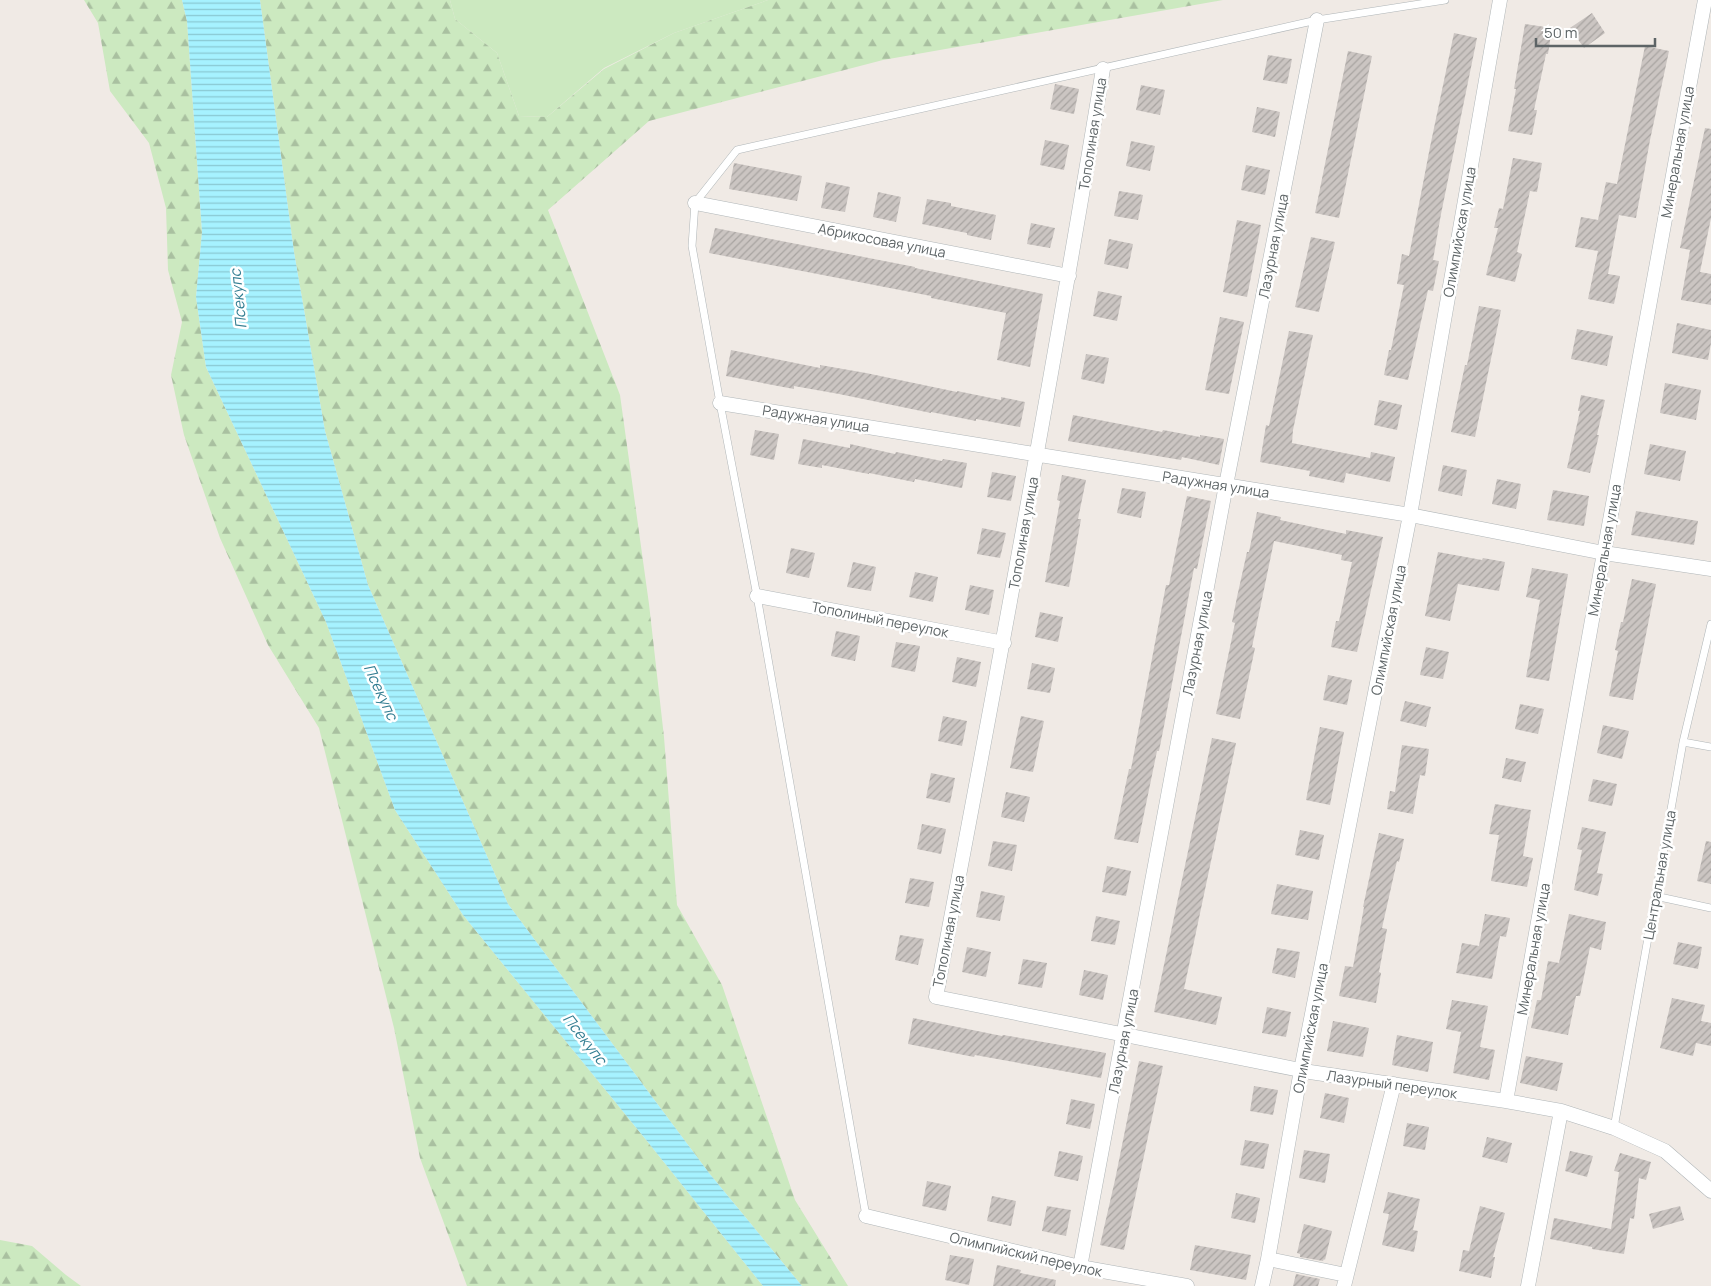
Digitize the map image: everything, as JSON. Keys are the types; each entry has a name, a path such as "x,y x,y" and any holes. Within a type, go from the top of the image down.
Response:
{"street":[{"name":"Олимпийская улица","path":"1268,1259 1301,1070 1410,515 1500,0"},
{"name":"Минеральная улица","path":"1506,1101 1705,0"},
{"name":"Лазурная улица","path":"1080,1267 1226,485 1317,20"},
{"name":"Тополиная улица","path":"936,997 1004,643 1069,276 1103,69"},
{"name":"Абрикосовая улица","path":"695,203 1069,276"},
{"name":"Радужная улица","path":"720,403 1410,515 1604,553 1711,569"},
{"name":"Тополиный переулок","path":"757,596 1004,643"},
{"name":"Лазурный переулок","path":"936,997 1301,1070 1561,1111 1614,1128 1664,1151 1711,1191"},
{"path":"1262,1286 1268,1259 1345,1280 1394,1084"},
{"path":"1528,1286 1561,1111"},
{"name":"Олимпийский переулок","path":"866,1216 1080,1267 1187,1286"}],"lane":[{"path":"866,1216 757,596 692,246 695,203 737,150 1317,20 1445,0"},
{"name":"Центральная улица","path":"1614,1128 1683,742 1711,624"},
{"path":"1683,742 1711,747"},
{"path":"1655,896 1711,908"}],"green space":[{"path":"84,0 182,0 187,21 202,232 196,297 206,367 326,622 395,810 463,915 763,1286 467,1286 420,1158 394,1028 319,728 268,645 220,538 184,435 171,375 182,322 168,270 166,208 149,143 110,91 98,23"},
{"path":"260,0 450,0 455,19 497,53 519,116 547,117 604,69 674,33 768,0 1223,0 883,60 649,121 548,210 620,395 649,604 664,737 677,905 722,985 795,1200 848,1286 802,1286 709,1173 508,904 368,585 325,431 294,252"},
{"path":"450,0 768,0 674,33 604,68 547,117 519,116 497,53 455,19"},
{"path":"0,1240 32,1246 81,1286 0,1286"}],"water":[{"name":"Псекупс","path":"182,0 260,0 294,252 325,431 368,585 508,904 709,1173 802,1286 763,1286 463,915 395,810 326,622 206,367 196,297 202,232 187,21"}],"building":[{"path":"1592,13 1605,33 1584,48 1570,28"},
{"path":"1525,24 1552,28 1548,54 1546,54 1534,110 1537,110 1532,135 1508,131"},
{"path":"1454,33 1477,38 1433,260 1439,261 1433,291 1428,290 1408,380 1384,375 1404,285 1397,284 1402,254 1409,256"},
{"path":"1645,46 1669,51 1636,218 1619,215 1608,274 1620,276 1614,304 1588,299 1598,251 1575,247 1581,217 1598,220 1606,182 1617,184"},
{"path":"1348,51 1372,56 1339,218 1315,213"},
{"path":"1268,55 1292,59 1287,84 1263,80"},
{"path":"1055,84 1079,89 1074,114 1050,109"},
{"path":"1141,85 1165,90 1160,115 1136,110"},
{"path":"1257,107 1280,112 1275,137 1252,132"},
{"path":"1705,128 1711,129 1711,218 1700,272 1711,274 1711,305 1681,300 1690,250 1680,248"},
{"path":"1045,140 1069,145 1064,170 1040,165"},
{"path":"1131,141 1155,146 1150,171 1126,166"},
{"path":"1513,158 1542,163 1537,192 1530,191 1517,252 1522,254 1515,282 1486,275 1498,228 1494,228 1499,208 1503,209"},
{"path":"734,163 802,176 797,201 729,189"},
{"path":"1246,165 1270,170 1265,195 1241,190"},
{"path":"826,182 850,187 845,212 821,208"},
{"path":"1119,191 1143,195 1138,220 1114,216"},
{"path":"878,192 901,197 896,222 873,217"},
{"path":"927,199 951,203 951,206 996,215 991,240 922,224"},
{"path":"1237,220 1261,225 1247,297 1223,292"},
{"path":"1031,223 1055,228 1050,248 1027,244"},
{"path":"715,228 1043,294 1030,367 997,360 1006,313 931,298 931,296 709,253"},
{"path":"1311,237 1335,242 1319,312 1295,307"},
{"path":"1109,239 1133,244 1128,269 1104,264"},
{"path":"1098,291 1122,296 1117,321 1093,316"},
{"path":"1479,306 1501,310 1475,437 1451,432"},
{"path":"1220,317 1244,322 1229,394 1205,390"},
{"path":"1677,323 1711,330 1708,360 1672,353"},
{"path":"1577,329 1613,336 1607,366 1571,359"},
{"path":"1289,331 1313,335 1292,443 1370,458 1371,452 1395,457 1390,482 1346,473 1344,483 1309,476 1310,471 1260,462 1266,425 1269,426"},
{"path":"731,350 820,368 820,365 1001,400 1001,397 1025,402 1020,427 931,413 794,386 794,389 726,376"},
{"path":"1086,354 1109,358 1104,384 1081,379"},
{"path":"1665,383 1701,390 1696,420 1660,413"},
{"path":"1581,395 1605,400 1590,473 1567,468 1580,411 1578,411"},
{"path":"1379,400 1402,405 1397,430 1374,425"},
{"path":"1073,415 1162,432 1163,430 1200,437 1200,435 1224,439 1219,465 1182,457 1181,460 1068,441"},
{"path":"755,430 779,434 774,460 750,455"},
{"path":"803,439 850,448 850,444 895,454 896,452 942,461 943,459 967,463 962,488 915,479 914,482 822,465 822,468 798,464"},
{"path":"1650,444 1686,451 1680,481 1644,474"},
{"path":"1443,465 1467,470 1462,496 1438,491"},
{"path":"992,472 1016,476 1011,501 987,497"},
{"path":"1062,475 1086,480 1078,519 1081,519 1069,587 1045,582 1060,501 1057,500"},
{"path":"1497,479 1521,484 1516,509 1492,504"},
{"path":"1122,488 1146,492 1141,518 1117,513"},
{"path":"1553,490 1589,496 1584,526 1547,520"},
{"path":"1187,496 1211,501 1197,569 1194,568 1159,751 1157,751 1138,843 1114,839 1129,769 1131,769 1166,585 1169,585"},
{"path":"1636,511 1698,521 1694,545 1631,535"},
{"path":"1257,512 1281,517 1280,520 1346,534 1346,530 1383,537 1357,652 1331,647 1336,621 1339,621 1352,562 1341,560 1342,555 1274,541 1252,647 1255,648 1240,719 1216,714 1235,623 1232,622 1237,597"},
{"path":"982,528 1006,533 1000,558 977,554"},
{"path":"791,548 815,553 809,578 786,573"},
{"path":"1438,552 1505,562 1499,591 1458,584 1450,621 1425,616"},
{"path":"853,562 876,567 871,591 847,587"},
{"path":"1532,568 1568,574 1549,681 1526,677 1540,600 1526,597"},
{"path":"915,572 938,577 933,602 909,597"},
{"path":"1632,579 1656,584 1633,700 1609,696 1618,651 1615,650"},
{"path":"970,585 994,590 989,615 965,610"},
{"path":"1040,612 1063,617 1058,642 1035,637"},
{"path":"836,631 860,636 855,661 831,656"},
{"path":"896,642 920,646 915,672 891,667"},
{"path":"1426,647 1449,652 1443,679 1420,675"},
{"path":"957,657 981,662 976,687 952,682"},
{"path":"1032,663 1055,668 1050,693 1027,689"},
{"path":"1328,675 1352,680 1347,705 1323,700"},
{"path":"1405,701 1431,707 1426,727 1400,721"},
{"path":"1520,704 1544,709 1538,734 1515,729"},
{"path":"943,716 967,721 962,746 938,741"},
{"path":"1021,716 1044,721 1033,772 1010,768"},
{"path":"1603,725 1629,731 1622,759 1597,753"},
{"path":"1320,727 1344,732 1330,805 1306,800"},
{"path":"1212,738 1236,743 1184,989 1222,997 1216,1025 1154,1012"},
{"path":"1402,745 1429,749 1425,776 1420,775 1413,814 1387,809 1390,791 1395,792"},
{"path":"1506,758 1526,762 1521,782 1502,778"},
{"path":"931,773 955,778 950,803 926,798"},
{"path":"1593,779 1617,784 1612,806 1588,801"},
{"path":"1006,792 1030,797 1024,822 1001,817"},
{"path":"1495,804 1531,810 1523,856 1533,858 1527,887 1491,881 1499,835 1489,834"},
{"path":"922,824 946,829 941,854 917,849"},
{"path":"1582,827 1606,832 1597,873 1603,874 1598,896 1574,890 1582,850 1577,849"},
{"path":"1300,830 1324,835 1319,860 1295,855"},
{"path":"1379,833 1404,839 1399,862 1397,861 1382,928 1387,929 1379,972 1381,973 1376,1003 1339,996 1345,966 1353,967 1363,907"},
{"path":"993,841 1017,845 1012,871 988,866"},
{"path":"1706,841 1711,842 1711,884 1697,881"},
{"path":"1107,866 1131,871 1126,896 1102,892"},
{"path":"910,878 934,882 929,907 905,903"},
{"path":"1277,884 1313,891 1308,920 1271,914"},
{"path":"981,891 1005,896 1000,921 976,917"},
{"path":"1485,914 1510,918 1506,937 1500,936 1492,979 1456,973 1462,943 1479,946"},
{"path":"1569,914 1606,922 1601,950 1590,947 1580,996 1576,996 1568,1035 1531,1028 1537,1000 1541,1000 1548,961 1559,963"},
{"path":"1096,916 1120,921 1115,945 1091,941"},
{"path":"900,935 924,939 918,965 895,960"},
{"path":"1678,942 1702,947 1698,969 1673,964"},
{"path":"967,947 991,952 986,977 962,972"},
{"path":"1277,948 1300,952 1295,978 1272,973"},
{"path":"1023,959 1047,963 1042,988 1018,984"},
{"path":"1084,970 1108,975 1103,1000 1079,995"},
{"path":"1672,998 1705,1005 1701,1021 1711,1023 1711,1046 1696,1043 1693,1056 1660,1048"},
{"path":"1452,1000 1488,1006 1480,1047 1495,1050 1489,1080 1453,1073 1461,1032 1446,1029"},
{"path":"1267,1007 1291,1012 1286,1037 1262,1033"},
{"path":"913,1018 1002,1036 1106,1053 1101,1078 908,1044"},
{"path":"1333,1021 1369,1028 1363,1057 1327,1051"},
{"path":"1397,1035 1433,1042 1428,1072 1392,1065"},
{"path":"1526,1056 1563,1063 1557,1091 1520,1083"},
{"path":"1139,1061 1163,1066 1124,1250 1100,1245"},
{"path":"1254,1086 1278,1090 1273,1115 1250,1111"},
{"path":"1325,1093 1349,1098 1344,1123 1320,1118"},
{"path":"1071,1099 1095,1104 1090,1129 1066,1124"},
{"path":"1407,1123 1429,1127 1425,1150 1403,1146"},
{"path":"1487,1137 1512,1143 1507,1163 1482,1157"},
{"path":"1245,1140 1269,1144 1264,1169 1240,1165"},
{"path":"1304,1150 1330,1154 1325,1183 1299,1178"},
{"path":"1059,1151 1083,1156 1078,1181 1054,1176"},
{"path":"1570,1151 1593,1156 1587,1177 1565,1171"},
{"path":"1620,1153 1651,1162 1646,1180 1639,1178 1634,1219 1630,1218 1624,1254 1550,1239 1554,1218 1611,1229 1619,1172 1614,1171"},
{"path":"927,1181 951,1186 946,1211 922,1206"},
{"path":"1388,1192 1420,1199 1413,1230 1418,1231 1414,1252 1382,1245 1389,1214 1383,1213"},
{"path":"1236,1193 1260,1198 1255,1223 1231,1218"},
{"path":"992,1196 1016,1201 1011,1226 987,1221"},
{"path":"1047,1206 1071,1210 1066,1236 1042,1231"},
{"path":"1480,1206 1505,1213 1493,1257 1495,1257 1491,1278 1459,1271 1463,1250 1469,1251"},
{"path":"1680,1206 1684,1220 1653,1229 1649,1214"},
{"path":"1304,1224 1332,1231 1325,1260 1300,1257 1300,1254 1297,1253"},
{"path":"1195,1245 1251,1255 1246,1280 1190,1270"},
{"path":"950,1255 974,1259 969,1285 945,1280"},
{"path":"997,1265 1021,1270 1020,1273 1056,1280 1055,1286 993,1286"},
{"path":"1296,1274 1320,1279 1318,1286 1293,1286"}]}
